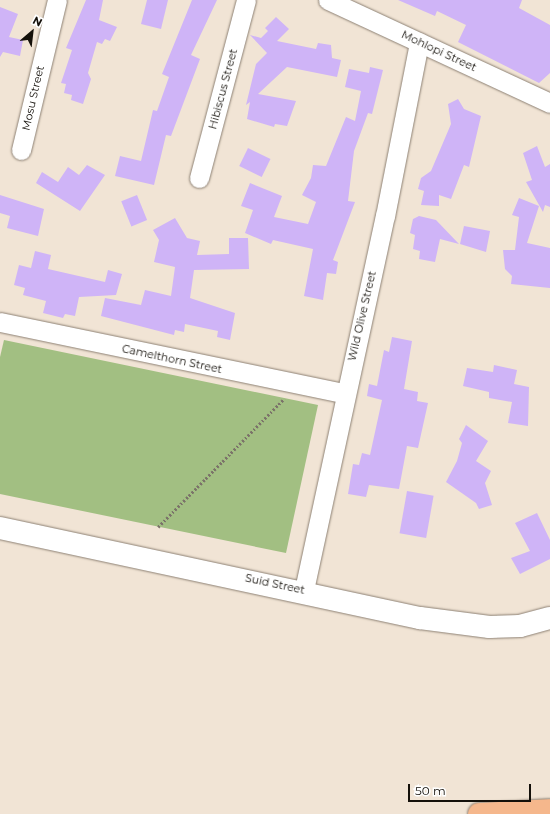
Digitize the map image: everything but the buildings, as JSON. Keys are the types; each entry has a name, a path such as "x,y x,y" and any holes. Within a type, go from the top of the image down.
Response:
{"highway":[{"path":"480,814 550,810"}],"street":[{"name":"Mosu Street","path":"21,150 57,0"},
{"name":"Hibiscus Street","path":"200,178 246,0"},
{"name":"Mohlopi Street","path":"328,0 550,103"},
{"name":"Wild Olive Street","path":"304,590 344,393 385,216 419,42"},
{"name":"Camelthorn Street","path":"0,322 344,393"},
{"name":"Suid Street","path":"0,528 304,590 420,618 490,627 520,626 550,618"}],"path":[{"path":"158,527 285,398"}],"green space":[{"path":"4,340 318,405 286,553 0,494 0,357"}]}
